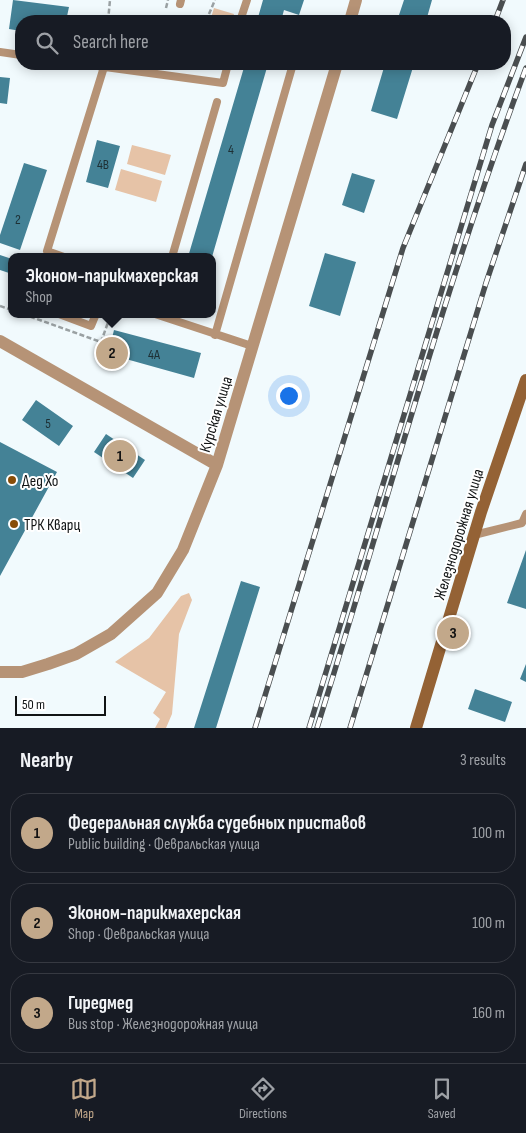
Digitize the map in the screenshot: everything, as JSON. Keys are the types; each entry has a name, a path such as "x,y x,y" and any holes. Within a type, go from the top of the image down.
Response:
{"main road":[{"name":"Железнодорожная улица","path":"416,728 474,536 526,380"}],"street":[{"path":"352,15 356,0"},
{"name":"Курская улица","path":"0,672 22,672 76,654 111,634 157,593 183,550 217,465 335,70"},
{"path":"0,341 217,465"}],"lane":[{"path":"242,15 247,0"},
{"path":"0,52 15,54"},
{"path":"53,253 47,251 103,70"},
{"path":"132,70 222,83 226,70"},
{"path":"215,335 291,70"},
{"path":"173,253 217,102"},
{"path":"70,318 92,326 95,318"},
{"path":"166,318 252,346"},
{"path":"474,536 522,523 526,514"}],"path":[{"path":"109,15 110,0"},
{"path":"166,8 168,0"},
{"path":"209,15 215,0"}],"shaded area":[{"path":"214,8 234,14 234,15 212,15"},
{"path":"132,145 171,155 165,175 127,164"},
{"path":"121,169 162,181 156,202 115,190"},
{"path":"189,593 192,600 179,634 172,714 166,728 155,728 160,719 153,713 166,692 115,662 149,638 181,596"}],"building":[{"path":"13,0 69,7 67,15 15,15 15,30 9,29"},
{"path":"263,0 304,0 299,15 284,10 283,15 259,15"},
{"path":"404,0 432,0 428,15 399,15"},
{"path":"243,70 266,70 213,253 189,253"},
{"path":"383,70 412,70 397,119 371,111"},
{"path":"0,77 10,78 7,104 0,103"},
{"path":"97,140 120,146 108,188 86,182"},
{"path":"24,163 47,170 20,250 0,243 0,235"},
{"path":"352,173 375,180 364,213 342,205"},
{"path":"325,253 356,262 340,316 309,306"},
{"path":"0,255 8,258 8,273 0,270"},
{"path":"114,330 201,353 194,378 108,354"},
{"path":"36,400 73,426 59,446 22,420"},
{"path":"106,434 145,460 133,478 94,452"},
{"name":"ТРК Кварц","path":"0,442 57,472 0,576"},
{"path":"526,550 526,609 507,603"},
{"path":"241,581 260,587 216,728 194,728"},
{"path":"526,664 526,682 520,679"},
{"path":"475,689 512,702 505,722 468,709"}],"railway":[{"path":"497,15 503,0"},
{"path":"309,728 492,125 526,37"},
{"path":"317,728 442,314 526,68"},
{"path":"255,728 403,248 476,70"},
{"path":"350,728 486,283 526,164"}],"place":[{"name":"Эконом-парикмахерская","path":"112,353"},
{"name":"Федеральная служба судебных приставов","path":"120,456"},
{"name":"Дед Хо","path":"12,480"},
{"name":"ТРК Кварц","path":"14,524"},
{"name":"Гиредмед","path":"453,633"}]}
